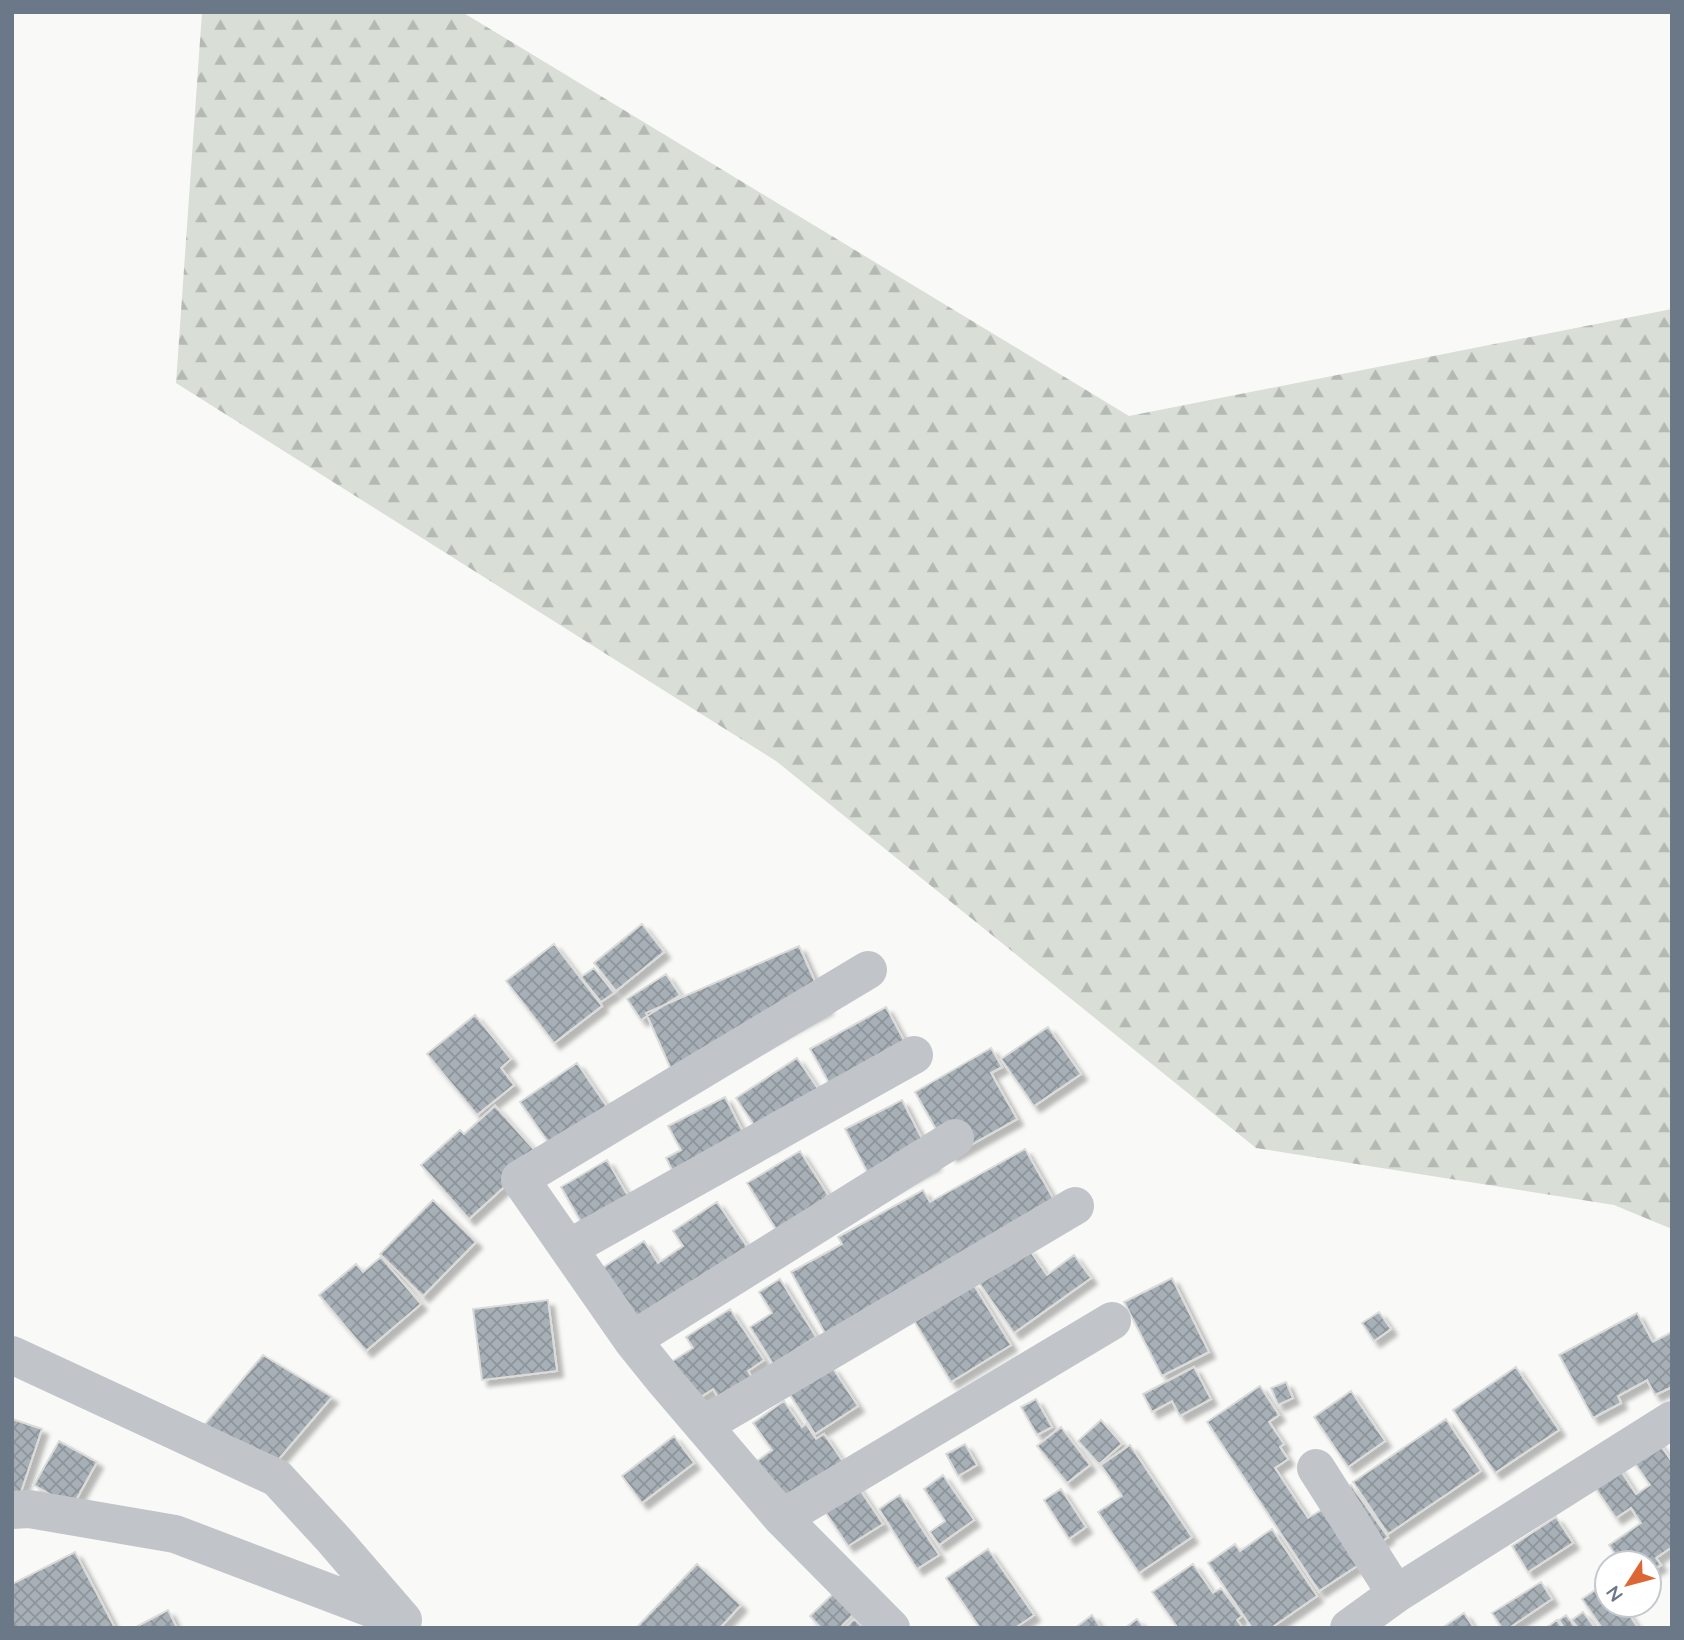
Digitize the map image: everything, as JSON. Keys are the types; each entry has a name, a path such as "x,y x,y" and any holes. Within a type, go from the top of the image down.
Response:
{"street":[{"path":"868,970 520,1180 632,1340 782,1518 891,1628"},
{"path":"569,1248 914,1055"},
{"path":"632,1340 955,1138"},
{"path":"704,1425 1075,1206"},
{"path":"782,1518 1112,1321"},
{"path":"12,1354 277,1478 334,1540 401,1625"},
{"path":"1349,1628 1396,1594 1672,1420"},
{"path":"1316,1468 1396,1594"},
{"path":"12,1510 29,1509 175,1534 401,1625"}],"green space":[{"path":"202,12 462,12 1129,416 1672,309 1672,1229 1614,1205 1256,1148 776,761 176,383"}],"building":[{"path":"642,924 664,952 616,991 594,963"},
{"path":"554,944 602,1006 554,1043 506,981"},
{"path":"799,946 827,1008 678,1085 646,1013"},
{"path":"594,968 614,993 601,1002 581,977"},
{"path":"666,974 680,995 641,1020 627,999"},
{"path":"886,1007 913,1057 838,1099 810,1049"},
{"path":"475,1015 511,1059 501,1068 514,1085 477,1115 427,1054"},
{"path":"1048,1027 1081,1074 1034,1106 1001,1059"},
{"path":"991,1048 1002,1067 991,1073 1017,1119 951,1156 915,1092"},
{"path":"797,1058 829,1105 768,1146 736,1098"},
{"path":"577,1063 614,1117 558,1156 520,1102"},
{"path":"725,1097 753,1151 681,1188 666,1158 681,1150 668,1126"},
{"path":"902,1100 935,1164 878,1193 845,1129"},
{"path":"495,1106 539,1155 469,1219 421,1165 460,1130 464,1134"},
{"path":"1025,1149 1057,1205 826,1335 791,1272 842,1244 838,1237 923,1190 930,1202"},
{"path":"800,1151 828,1195 784,1242 747,1183"},
{"path":"607,1160 628,1196 592,1241 561,1187"},
{"path":"433,1200 476,1242 423,1296 380,1254"},
{"path":"717,1202 752,1254 631,1320 599,1270 644,1241 658,1263 683,1246 673,1231"},
{"path":"1028,1248 1047,1275 1074,1255 1091,1278 1014,1333 979,1283"},
{"path":"381,1257 421,1304 366,1351 319,1295 356,1264 363,1272"},
{"path":"1172,1278 1209,1352 1162,1376 1124,1302"},
{"path":"780,1279 816,1337 773,1364 750,1327 772,1313 759,1292"},
{"path":"972,1282 1011,1345 951,1382 913,1319"},
{"path":"548,1300 557,1371 482,1380 473,1309"},
{"path":"730,1309 764,1360 748,1371 753,1379 720,1400 713,1389 695,1401 671,1362 693,1348 686,1337"},
{"path":"1379,1312 1391,1329 1374,1341 1362,1323"},
{"path":"1637,1313 1653,1342 1672,1332 1672,1387 1655,1395 1647,1380 1618,1396 1621,1403 1593,1418 1559,1355"},
{"path":"263,1355 332,1397 272,1467 205,1424"},
{"path":"832,1367 858,1406 815,1434 790,1395"},
{"path":"1194,1367 1211,1399 1180,1416 1172,1401 1152,1412 1143,1394"},
{"path":"1516,1367 1559,1430 1495,1473 1453,1410"},
{"path":"1286,1382 1293,1398 1278,1405 1271,1388"},
{"path":"1260,1386 1279,1415 1269,1422 1284,1444 1280,1447 1288,1459 1275,1468 1308,1518 1323,1509 1360,1564 1319,1591 1207,1422"},
{"path":"1351,1391 1385,1441 1348,1467 1314,1417"},
{"path":"1036,1399 1052,1427 1037,1435 1021,1407"},
{"path":"784,1401 802,1427 806,1424 816,1439 824,1434 846,1466 789,1506 757,1461 772,1450 753,1423"},
{"path":"12,1419 42,1429 12,1519"},
{"path":"1446,1419 1481,1471 1388,1534 1353,1482"},
{"path":"1101,1420 1122,1444 1099,1464 1078,1441"},
{"path":"1061,1427 1090,1465 1067,1483 1037,1446"},
{"path":"674,1436 694,1463 642,1503 622,1476"},
{"path":"1655,1437 1672,1462 1672,1547 1663,1553 1663,1549 1612,1549 1609,1545 1641,1523 1631,1508 1616,1518 1592,1483 1617,1465 1636,1494 1650,1485 1629,1455"},
{"path":"59,1441 97,1462 72,1507 34,1485"},
{"path":"965,1444 977,1465 958,1476 946,1454"},
{"path":"1130,1445 1192,1537 1139,1573 1098,1512 1122,1496 1101,1465"},
{"path":"943,1475 974,1520 939,1545 930,1532 945,1521 924,1489"},
{"path":"856,1484 883,1524 848,1546 822,1507"},
{"path":"1351,1485 1388,1537 1374,1547 1337,1495"},
{"path":"1061,1489 1086,1527 1069,1539 1044,1500"},
{"path":"900,1495 939,1555 917,1569 879,1509"},
{"path":"1556,1517 1573,1543 1528,1572 1512,1546"},
{"path":"1272,1529 1317,1596 1271,1628 1252,1628 1208,1563 1235,1544 1240,1551"},
{"path":"988,1549 1034,1615 1015,1628 980,1628 946,1578"},
{"path":"75,1552 115,1628 12,1628 12,1584"},
{"path":"697,1564 741,1605 720,1628 640,1628 638,1626"},
{"path":"1193,1564 1213,1593 1221,1588 1242,1616 1237,1620 1243,1628 1178,1628 1152,1592"},
{"path":"1541,1582 1552,1599 1509,1628 1502,1628 1492,1613"},
{"path":"836,1591 856,1612 840,1628 821,1628 810,1616"},
{"path":"1593,1592 1593,1615 1582,1599"},
{"path":"168,1610 177,1628 134,1628"},
{"path":"1583,1612 1595,1628 1578,1628 1572,1620"},
{"path":"1464,1613 1474,1628 1442,1628"},
{"path":"1092,1615 1101,1628 1075,1628"},
{"path":"1566,1615 1576,1628 1564,1628 1559,1620"},
{"path":"854,1619 864,1628 845,1628"},
{"path":"1137,1619 1144,1628 1125,1628"},
{"path":"1596,1619 1632,1619 1638,1628 1602,1628"},
{"path":"1557,1620 1562,1628 1546,1628"}]}
